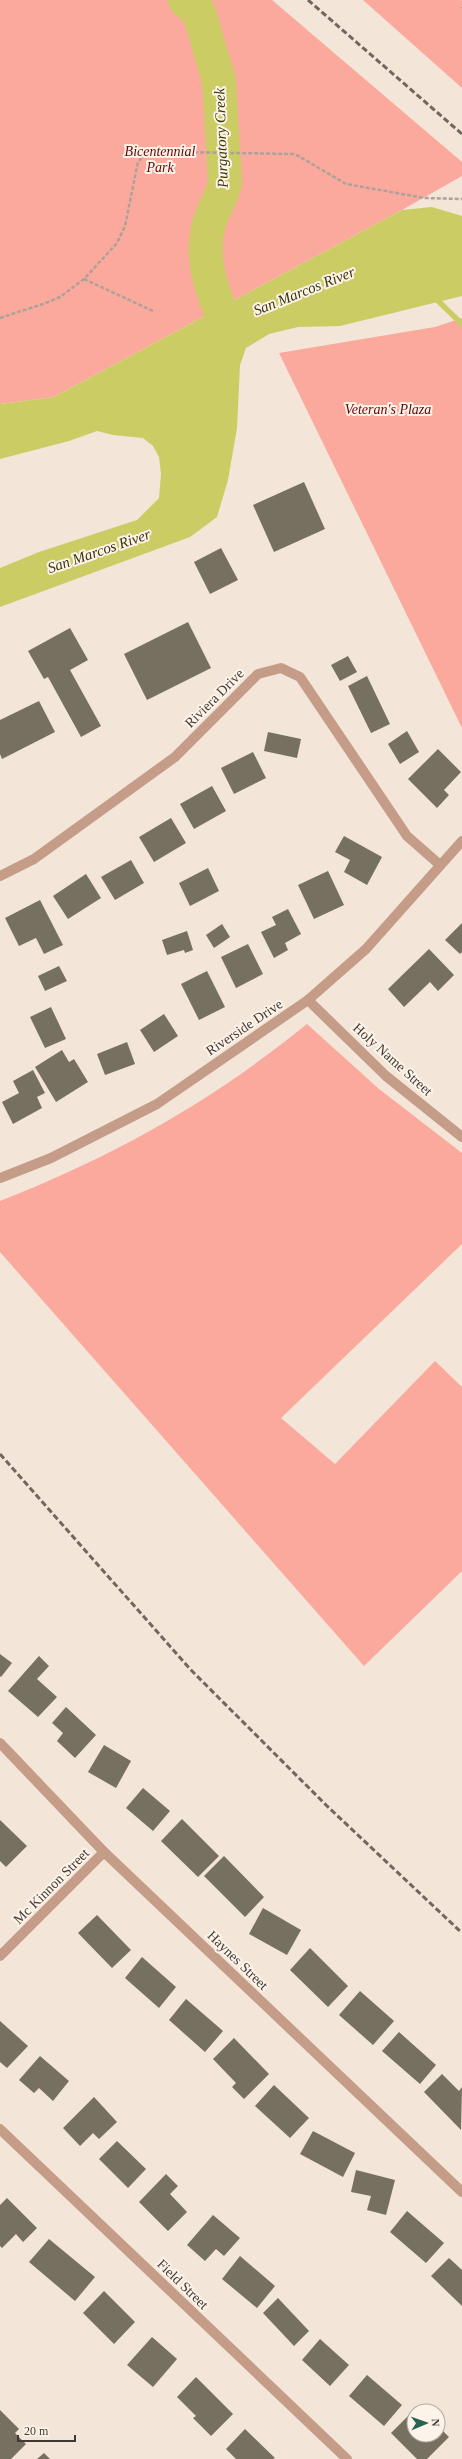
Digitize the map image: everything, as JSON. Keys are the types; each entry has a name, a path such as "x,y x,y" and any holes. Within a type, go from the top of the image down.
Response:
{"street":[{"name":"Riviera Drive","path":"0,876 34,859 175,757 258,674 281,668 300,677 407,836 440,865"},
{"name":"Riverside Drive","path":"0,1178 50,1158 157,1104 308,1000 366,949 462,841"},
{"name":"Holy Name Street","path":"308,1000 386,1076 462,1137"},
{"name":"Haynes Street","path":"0,1743 104,1852 462,2192"},
{"name":"Mc Kinnon Street","path":"0,1956 104,1852"},
{"name":"Field Street","path":"0,2129 347,2459"}],"path":[{"path":"0,318 60,297 84,279 117,243 125,226 138,162 148,152 158,149 178,152 268,152 295,154 346,184 425,198 462,199"},
{"path":"84,279 153,310"}],"green space":[{"name":"Bicentennial Park","path":"0,0 272,0 462,162 462,176 402,210 54,397 0,404"},
{"path":"363,0 462,0 462,88"},
{"name":"Veteran's Plaza","path":"462,318 462,728 279,353 435,327"},
{"path":"307,1024 379,1089 462,1153 462,1244 281,1418 335,1464 435,1361 462,1387 462,1571 364,1666 0,1252 0,1201 83,1165 160,1125 235,1078"}],"water":[{"name":"San Marcos River","path":"432,207 462,216 462,296 340,326 298,327 269,334 246,348 240,365 237,428 228,480 217,517 190,537 0,607 0,568 39,552 137,520 159,498 161,474 159,457 153,446 143,438 113,435 97,431 69,441 0,459 0,404 54,397 402,210"}],"building":[{"path":"304,482 325,529 274,552 253,505"},
{"path":"221,548 238,580 210,594 194,562"},
{"path":"188,622 211,668 147,700 124,654"},
{"path":"70,628 88,660 70,670 101,726 81,737 48,677 44,679 28,651"},
{"path":"348,656 357,672 340,681 331,665"},
{"path":"367,676 390,724 371,733 348,686"},
{"path":"39,701 55,732 2,759 0,754 0,720"},
{"path":"407,731 419,752 400,764 388,744"},
{"path":"268,732 301,739 297,758 264,751"},
{"path":"438,749 461,772 444,790 449,795 437,808 408,779"},
{"path":"253,752 266,778 234,794 221,768"},
{"path":"212,786 226,811 194,829 180,804"},
{"path":"171,818 186,843 154,862 139,837"},
{"path":"344,836 382,857 367,885 344,872 350,860 335,852"},
{"path":"131,860 144,883 115,900 101,877"},
{"path":"208,868 219,891 190,906 179,883"},
{"path":"328,871 344,905 314,919 298,885"},
{"path":"86,874 101,898 68,919 53,896"},
{"path":"40,900 63,945 44,954 36,938 19,946 5,918"},
{"path":"288,909 301,934 285,943 288,950 274,958 261,932 276,925 272,917"},
{"path":"462,923 462,952 460,954 445,940"},
{"path":"222,924 230,937 214,948 206,935"},
{"path":"187,931 193,950 185,953 184,950 167,955 162,940"},
{"path":"248,944 263,974 236,988 221,957"},
{"path":"429,949 454,975 438,991 430,982 404,1007 388,989"},
{"path":"59,966 67,981 45,991 38,976"},
{"path":"207,971 225,1007 199,1020 181,984"},
{"path":"51,1007 66,1039 45,1048 30,1017"},
{"path":"164,1014 178,1036 154,1052 140,1030"},
{"path":"127,1042 135,1064 105,1075 97,1054"},
{"path":"62,1050 69,1062 74,1059 88,1082 56,1102 35,1067"},
{"path":"33,1070 45,1093 37,1097 42,1108 13,1124 2,1102 19,1093 13,1081"},
{"path":"0,1654 12,1663 1,1677 0,1676"},
{"path":"39,1656 49,1666 37,1679 57,1697 38,1717 8,1691"},
{"path":"66,1707 96,1735 75,1758 57,1741 63,1733 52,1723"},
{"path":"104,1745 131,1761 116,1788 88,1772"},
{"path":"143,1788 170,1811 153,1831 126,1808"},
{"path":"182,1819 219,1856 198,1877 161,1841"},
{"path":"0,1820 27,1846 6,1867 0,1861"},
{"path":"224,1856 264,1897 245,1917 204,1876"},
{"path":"263,1908 301,1930 287,1955 249,1934"},
{"path":"97,1915 131,1950 112,1968 78,1933"},
{"path":"310,1948 348,1986 328,2007 290,1970"},
{"path":"142,1957 176,1987 159,2008 125,1978"},
{"path":"360,1991 394,2021 373,2045 339,2015"},
{"path":"186,1999 223,2031 205,2052 169,2020"},
{"path":"0,2021 28,2046 7,2068 0,2062"},
{"path":"399,2032 436,2065 420,2084 382,2051"},
{"path":"234,2038 269,2074 244,2099 232,2087 236,2083 213,2059"},
{"path":"40,2056 69,2081 53,2101 39,2088 34,2093 19,2080"},
{"path":"442,2074 459,2091 462,2087 461,2130 424,2092"},
{"path":"274,2085 309,2118 290,2138 255,2106"},
{"path":"94,2097 117,2122 99,2139 93,2133 80,2146 63,2128"},
{"path":"313,2131 355,2153 343,2177 300,2154"},
{"path":"117,2141 146,2169 128,2188 99,2159"},
{"path":"356,2170 395,2180 386,2215 367,2210 371,2196 351,2192"},
{"path":"166,2174 178,2186 170,2194 187,2212 168,2231 139,2202"},
{"path":"7,2198 37,2228 23,2242 16,2234 2,2248 0,2246 0,2205"},
{"path":"407,2211 444,2243 426,2263 390,2232"},
{"path":"213,2215 240,2238 224,2256 216,2249 205,2261 187,2245"},
{"path":"49,2239 95,2277 75,2301 29,2262"},
{"path":"240,2256 275,2286 257,2308 222,2279"},
{"path":"449,2258 462,2270 462,2306 431,2276"},
{"path":"104,2291 135,2322 114,2344 83,2313"},
{"path":"278,2298 309,2331 294,2346 263,2313"},
{"path":"152,2337 177,2359 153,2387 127,2365"},
{"path":"320,2339 349,2365 330,2386 302,2360"},
{"path":"367,2375 402,2405 384,2426 349,2396"},
{"path":"196,2377 233,2414 211,2436 193,2418 196,2416 177,2397"},
{"path":"0,2410 19,2429 15,2433 26,2444 11,2459 0,2459"},
{"path":"406,2418 406,2443 443,2443 427,2459 417,2459 391,2433"},
{"path":"245,2429 275,2458 236,2459 226,2449"},
{"path":"44,2453 50,2459 37,2459"}],"waterway":[{"name":"Purgatory Creek","path":"185,0 199,12 219,81 225,182 222,194 209,222 206,241 206,254 207,266 213,291 227,327"},
{"path":"434,297 462,324"}],"railway":[{"path":"308,0 462,134"},
{"path":"0,1454 190,1669 326,1805 462,1933"}]}
